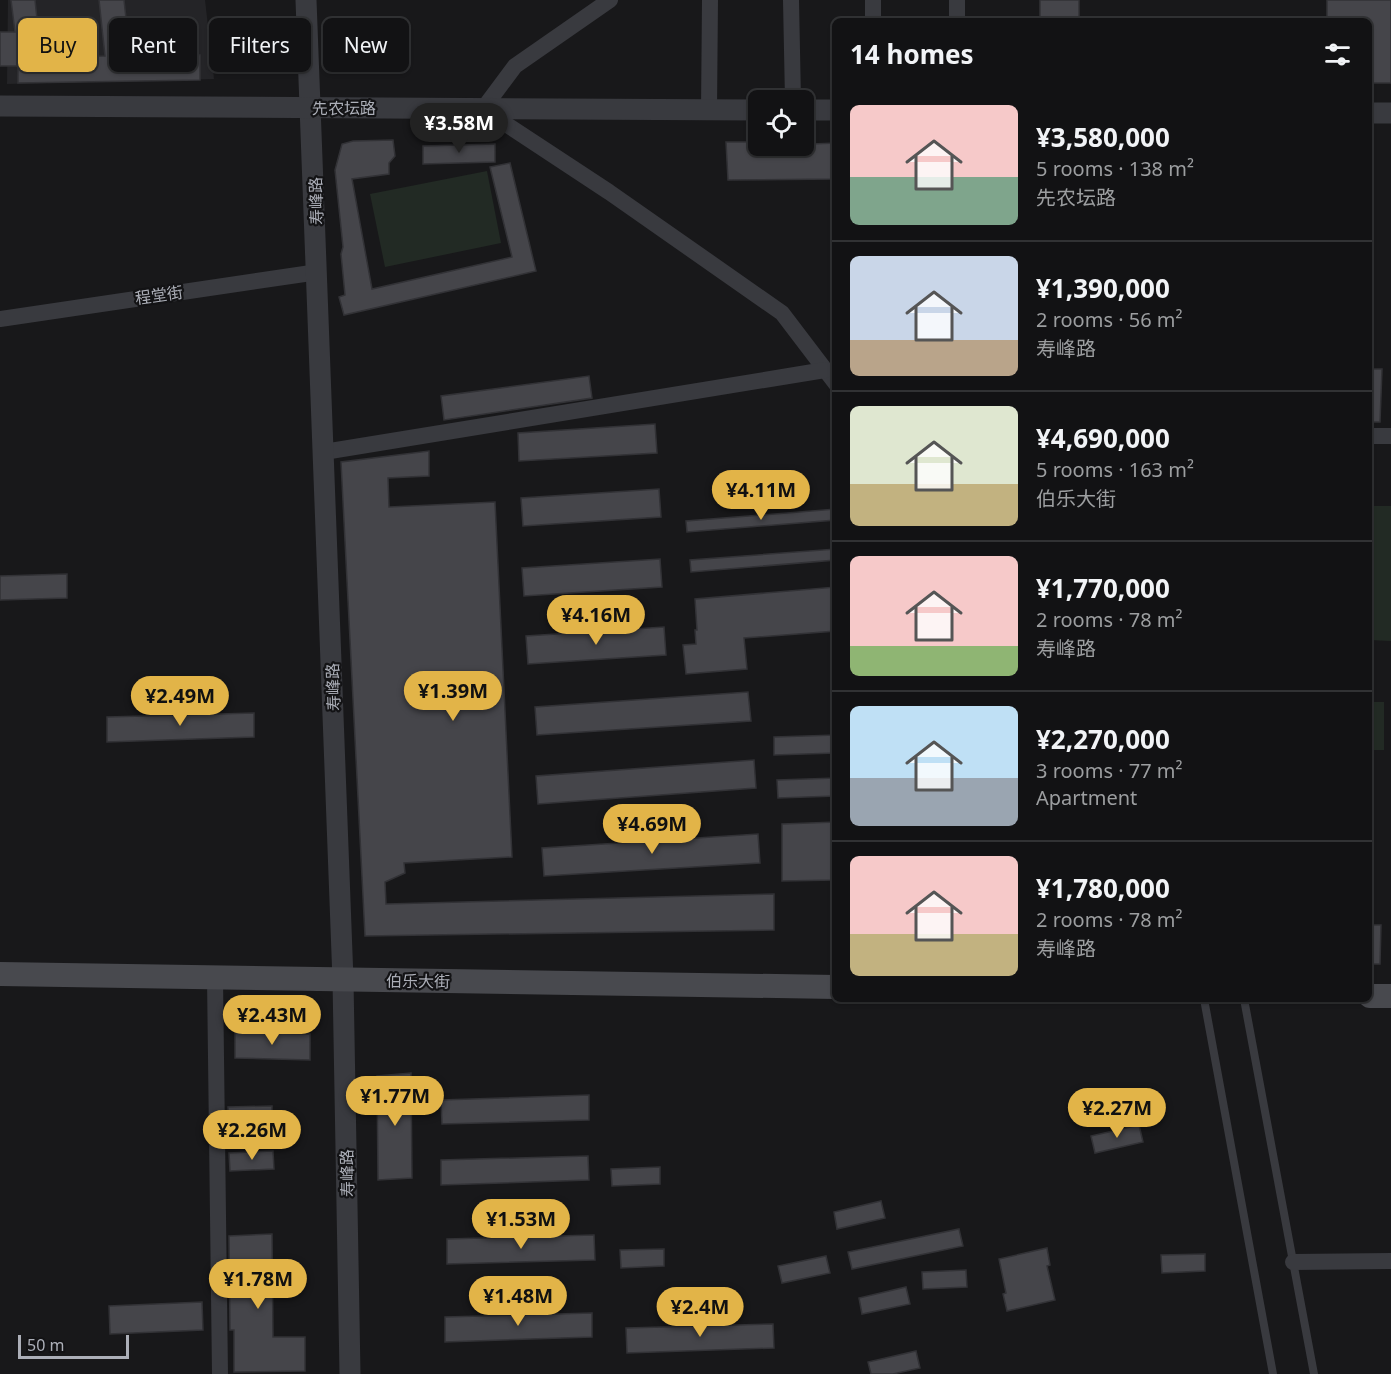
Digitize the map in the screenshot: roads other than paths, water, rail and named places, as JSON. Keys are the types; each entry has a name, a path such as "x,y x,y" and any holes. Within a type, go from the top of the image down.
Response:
{"main road":[{"name":"伯乐大街","path":"0,974 832,987"},
{"path":"1372,996 1391,996"}],"street":[{"name":"寿峰路","path":"306,0 312,108 344,980 350,1374"},
{"path":"610,0 515,66 483,109 609,192 782,313 832,379"},
{"path":"709,110 710,0"},
{"path":"791,0 793,90"},
{"path":"873,0 873,18"},
{"path":"957,0 957,18"},
{"name":"先农坛路","path":"0,106 748,110"},
{"path":"814,110 832,110"},
{"path":"1372,113 1391,113"},
{"name":"程堂街","path":"0,319 318,272"},
{"path":"324,453 825,370"},
{"path":"1372,436 1391,436"},
{"path":"215,978 220,1374"},
{"path":"1293,1262 1391,1261"}],"lane":[{"path":"1205,1002 1273,1374"},
{"path":"1245,1002 1314,1374"}]}
